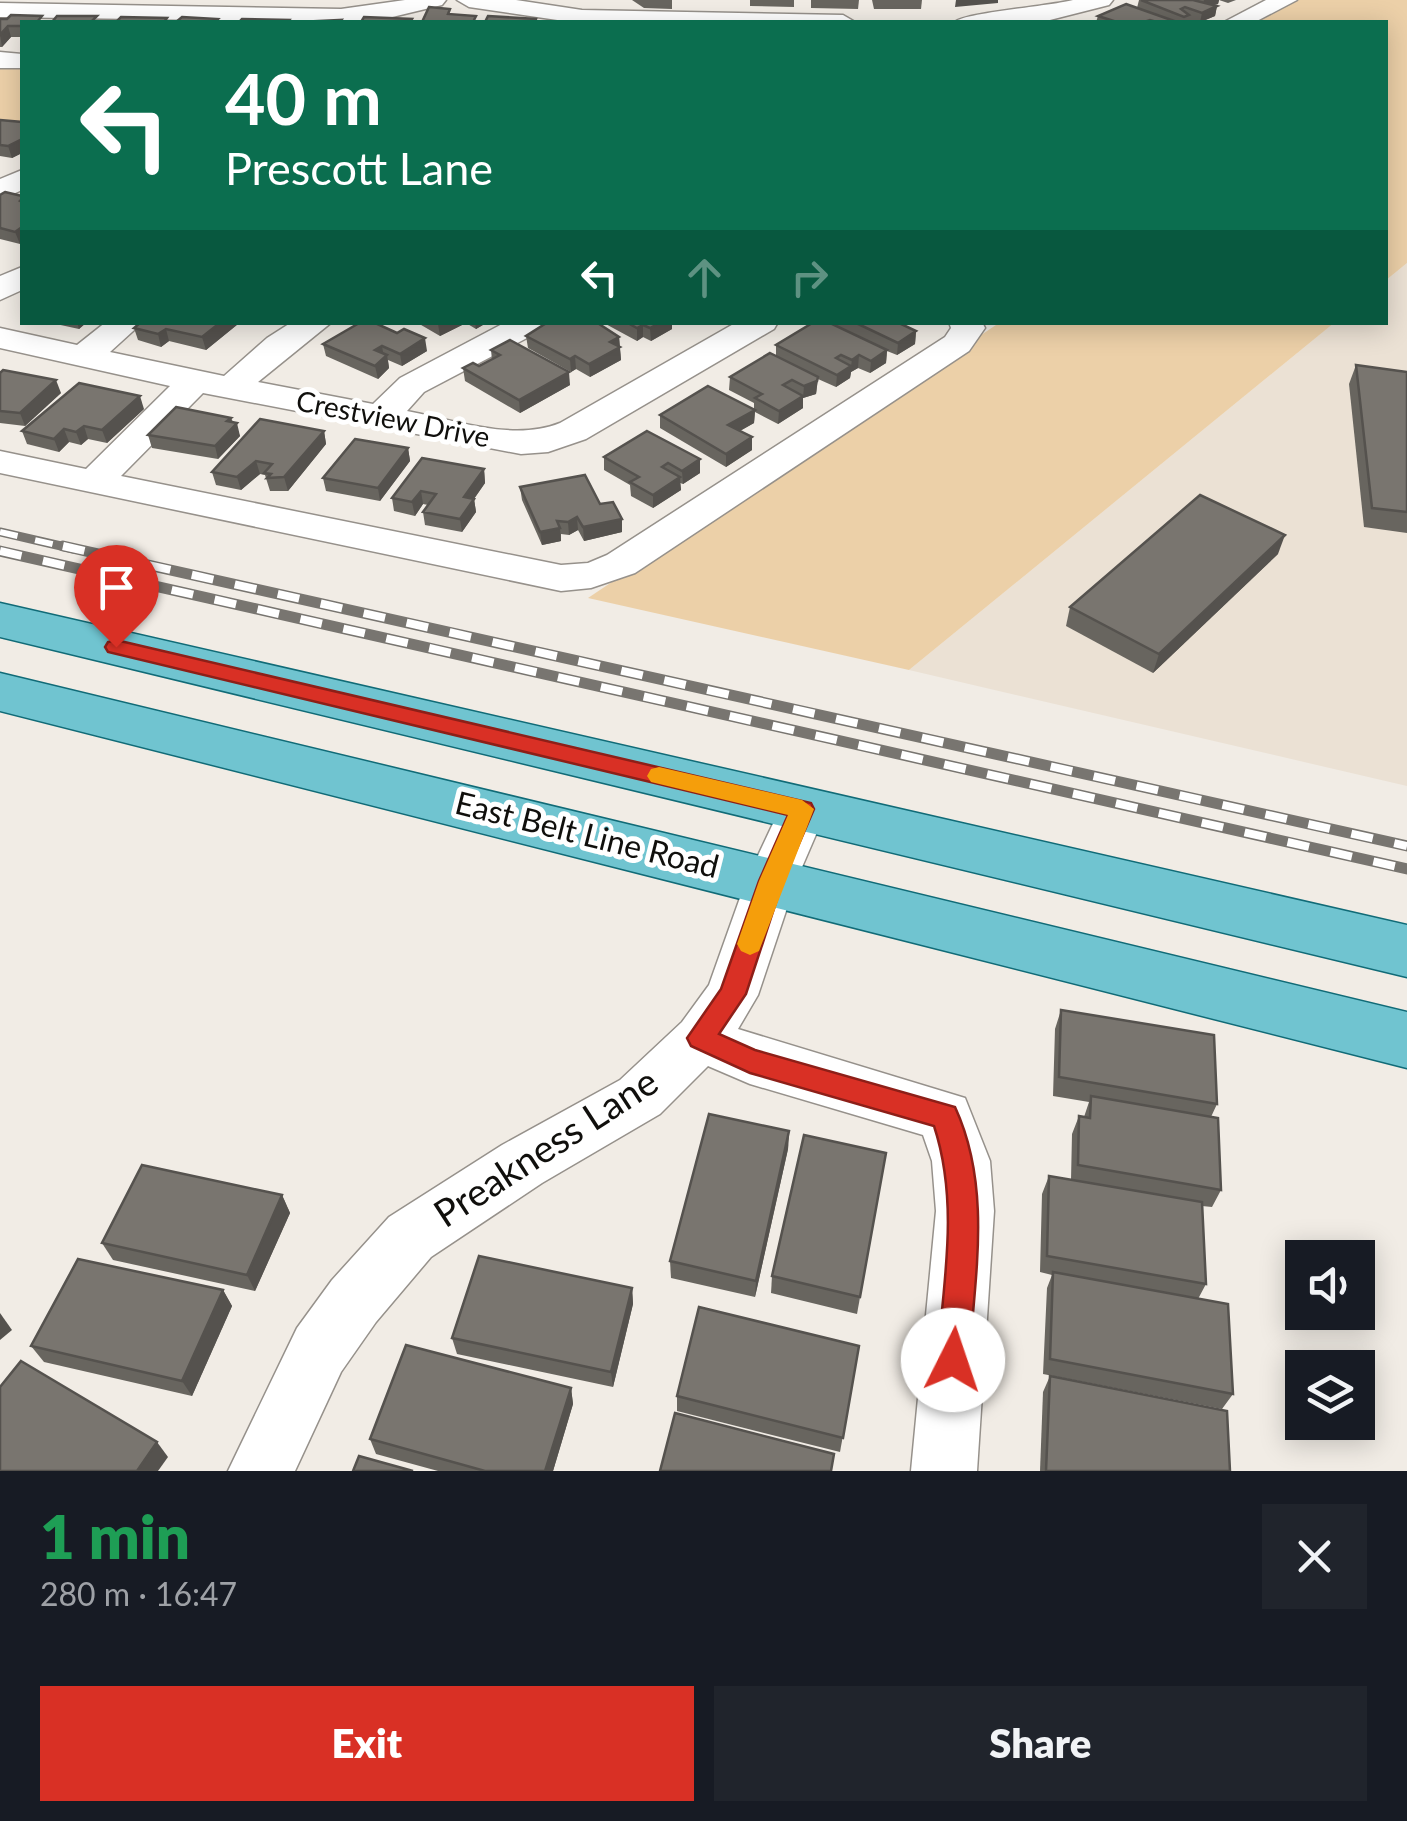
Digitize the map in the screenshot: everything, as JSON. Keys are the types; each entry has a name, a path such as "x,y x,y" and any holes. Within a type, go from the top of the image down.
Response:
{"main road":[{"path":"0,620 1407,951"},
{"name":"East Belt Line Road","path":"0,692 1407,1040"}],"street":[{"path":"0,10 255,7 341,16 384,12 434,0"},
{"path":"469,0 552,18 584,8 718,10 821,20"},
{"path":"991,20 1038,16 1101,0"},
{"path":"1243,20 1279,10"},
{"path":"81,358 123,325"},
{"path":"94,483 213,384 311,325"},
{"path":"380,417 412,385 526,325"},
{"name":"Crestview Drive","path":"0,338 81,358 520,443 548,441 573,431 757,325"},
{"path":"0,462 538,576 570,580 595,577 622,564 957,344 967,325"},
{"name":"Preakness Lane","path":"261,1471 319,1350 354,1301 410,1237 522,1164 640,1097 701,1038 732,994 771,881 802,809"},
{"path":"701,1038 750,1060 945,1116 960,1161 964,1211 944,1471"}],"shaded area":[{"path":"1297,0 1407,0 1407,263 1388,279 1388,20 1252,20"},
{"path":"0,64 20,64 20,127 0,126"},
{"path":"1407,263 1407,786 909,670 1332,325 1388,325 1388,279"},
{"path":"996,325 1332,325 909,670 588,598"}],"building":[{"path":"1141,0 1193,0 1217,6 1202,13 1185,7 1181,9 1189,15 1184,17"},
{"path":"1126,4 1171,20 1111,20 1098,16"},
{"path":"429,7 450,9 448,14 476,16 474,20 423,20"},
{"path":"11,15 42,16 39,20 20,20 20,26 8,26 0,35 0,19"},
{"path":"57,16 97,16 93,20 54,20"},
{"path":"488,16 536,19 536,20 486,20"},
{"path":"121,17 167,18 166,20 118,20"},
{"path":"182,17 218,19 217,20 178,20"},
{"path":"364,17 412,19 411,20 362,20"},
{"path":"0,120 20,122 20,140 0,145"},
{"path":"5,192 20,196 20,228 15,232 0,228 0,195"},
{"path":"217,325 202,337 166,329 158,334 134,328"},
{"path":"356,325 380,325 397,333 404,329 425,338 400,354 382,346 375,350 387,355 375,366 323,344"},
{"path":"543,325 601,325 619,337 610,342 620,347 589,364 575,356 570,359 526,336"},
{"path":"809,325 834,325 887,350 871,361 859,355 852,360 841,355 836,358 851,366 837,375 776,345"},
{"path":"860,325 903,325 916,331 898,343"},
{"path":"510,340 569,372 519,400 463,368 473,363 479,366 500,355 491,350"},
{"path":"770,353 818,377 804,386 792,380 783,385 803,396 779,411 755,398 762,394 730,377"},
{"path":"1356,365 1407,372 1407,512 1372,508"},
{"path":"3,370 56,380 20,413 0,411"},
{"path":"79,383 140,396 102,430 84,426 76,432 64,429 54,439 22,431"},
{"path":"708,386 755,410 728,425 752,437 726,454 660,415"},
{"path":"176,407 231,418 227,421 237,423 215,446 148,435"},
{"path":"260,419 324,431 284,477 267,478 271,474 264,473 272,464 256,461 237,477 212,472"},
{"path":"647,431 700,459 682,471 668,463 662,467 680,477 653,495 630,482 639,477 604,457"},
{"path":"355,439 408,448 378,488 323,478"},
{"path":"422,458 484,469 464,497 474,499 460,519 423,512 436,494 421,491 412,502 392,498"},
{"path":"585,475 600,504 613,502 622,519 583,527 577,517 568,522 557,521 560,528 540,532 520,487"},
{"path":"1200,495 1285,535 1159,654 1070,607"},
{"path":"1061,1010 1214,1035 1217,1104 1059,1077"},
{"path":"1091,1096 1218,1118 1221,1190 1078,1165 1079,1116 1090,1118"},
{"path":"709,1114 789,1131 756,1281 670,1261"},
{"path":"804,1135 886,1153 860,1297 772,1276"},
{"path":"142,1165 282,1195 247,1275 102,1243"},
{"path":"1049,1176 1202,1202 1206,1284 1047,1256"},
{"path":"479,1256 632,1288 611,1372 452,1338"},
{"path":"78,1259 223,1290 182,1381 31,1346"},
{"path":"1053,1272 1228,1304 1233,1394 1050,1359"},
{"path":"699,1307 859,1346 843,1438 677,1396"},
{"path":"406,1345 571,1388 545,1471 485,1471 370,1439"},
{"path":"21,1361 157,1442 137,1471 0,1471 0,1387"},
{"path":"1050,1376 1227,1411 1230,1471 1046,1471"},
{"path":"675,1413 834,1454 831,1471 660,1471"},
{"path":"359,1456 413,1471 353,1471"}],"railway":[{"path":"0,532 74,549"},
{"path":"63,546 1407,846"},
{"path":"0,551 1407,869"}],"slow traffic":[{"path":"659,776 802,809 771,881 750,944"}],"route":[{"path":"116,647 802,809 771,881 732,994 701,1038 750,1060 945,1116 960,1161 964,1211 953,1360"}]}
